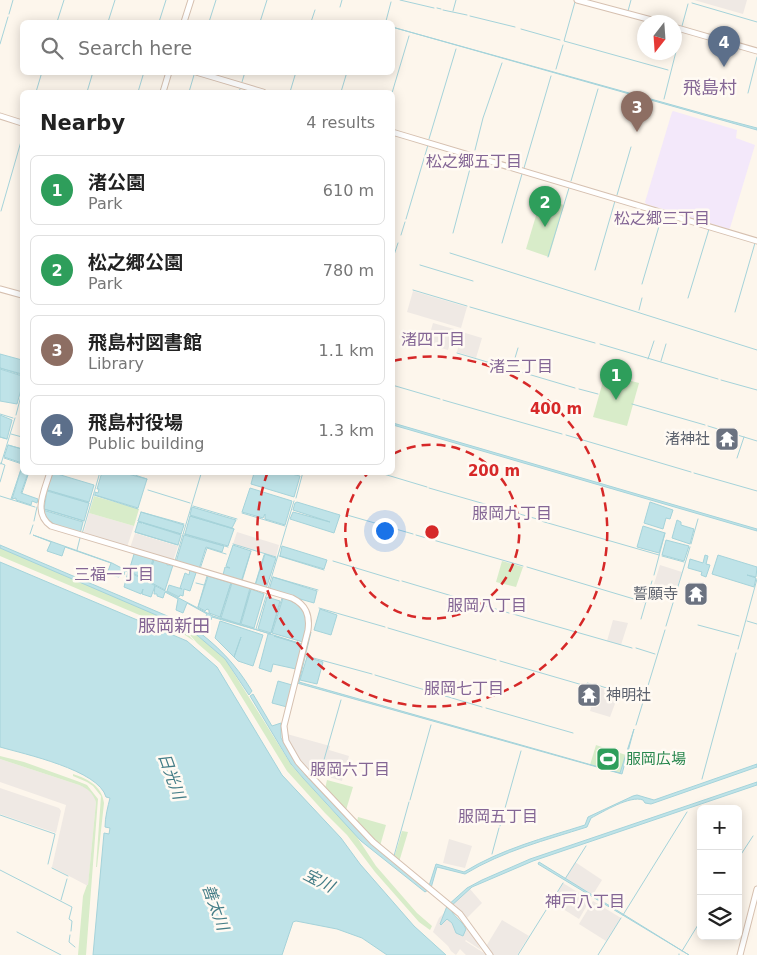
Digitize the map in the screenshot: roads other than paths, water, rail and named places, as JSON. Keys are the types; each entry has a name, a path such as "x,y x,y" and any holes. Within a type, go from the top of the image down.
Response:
{"street":[{"path":"185,20 191,0"},
{"path":"577,0 637,16"},
{"path":"682,29 757,51"},
{"path":"164,90 168,75"},
{"path":"206,75 256,90"},
{"path":"0,116 20,122"},
{"path":"395,133 757,241"},
{"path":"0,289 20,295"},
{"path":"49,475 40,510 45,521 51,526 292,598 302,604 308,618 308,630 284,726 286,741 306,772 373,842 460,914 490,955"},
{"path":"740,955 757,889"}],"water":[{"path":"395,28 395,28 757,128 757,130"},
{"path":"0,354 20,359 20,373 0,368"},
{"path":"0,369 20,375 20,393 17,404 0,401"},
{"path":"0,415 12,420 7,439 0,437"},
{"path":"395,424 757,529 757,531 395,426"},
{"path":"8,445 20,448 20,462 4,457"},
{"path":"20,473 20,475 27,475 21,493 38,499 37,503 32,501 31,505 16,500 16,498 12,499"},
{"path":"52,475 61,475 94,485 89,502 47,490"},
{"path":"101,475 132,475 147,479 138,508 95,495 95,492 98,493 99,489 97,489"},
{"path":"253,475 300,476 294,497 251,484"},
{"path":"250,488 292,501 285,525 265,519 265,514 263,518 242,512"},
{"path":"47,491 89,503 84,521 44,509"},
{"path":"297,502 340,515 334,533 290,519 293,512 330,522 293,510"},
{"path":"650,502 673,510 670,519 666,518 663,529 644,523"},
{"path":"192,507 236,520 232,528 190,515"},
{"path":"43,510 83,522 80,534 53,523"},
{"path":"141,512 184,525 181,534 143,523 181,535 178,545 135,532 138,522 142,523 138,521"},
{"path":"190,516 234,529 228,546 185,534"},
{"path":"677,520 681,522 681,525 694,529 690,544 672,538"},
{"path":"643,526 665,533 659,553 637,547"},
{"path":"33,535 112,563 213,616 262,631 212,617 211,620 206,616 207,614 187,603 183,613 176,610 178,599 165,592 163,598 157,596 157,594 154,594 155,586 151,597 142,594 143,589 141,594 124,587 128,572 125,571 124,575 120,574 119,577 107,574 111,563 65,547 62,556 47,551 51,542"},
{"path":"184,535 224,546 222,552 206,547 199,569 176,562"},
{"path":"666,540 689,546 684,561 662,555"},
{"path":"0,545 191,626 225,655 252,691 249,695 225,659 191,630 0,548"},
{"path":"233,545 251,551 241,582 223,575 225,567 230,568 226,566"},
{"path":"282,546 327,560 324,569 280,556"},
{"path":"134,554 153,559 147,579 154,559 167,563 167,565 173,565 165,590 129,571"},
{"path":"265,554 276,558 266,589 255,586"},
{"path":"705,555 708,556 706,564 710,565 706,577 701,575 702,572 688,568 690,559 703,563"},
{"path":"718,555 757,567 756,577 747,575 756,578 754,587 712,574"},
{"path":"0,562 187,641 217,667 282,775 341,838 360,864 414,926 446,955 387,955 362,938 337,929 296,921 293,922 282,955 93,955 104,833 109,834 110,828 105,827 110,798 106,797 100,787 90,779 76,771 59,764 0,747"},
{"path":"190,570 196,573 190,591 184,589 183,596 180,595 179,597 167,591 169,585 182,589 180,588 185,573 189,575"},
{"path":"208,576 231,583 220,617 209,613 207,609 205,611 198,607"},
{"path":"273,577 317,591 314,603 269,590"},
{"path":"232,583 250,588 240,624 221,618"},
{"path":"251,589 264,594 254,628 241,624"},
{"path":"267,597 280,601 271,633 258,629"},
{"path":"283,598 298,605 305,614 306,626 303,642 272,633"},
{"path":"320,609 337,615 331,635 314,630"},
{"path":"220,621 263,635 253,666 238,661 215,638"},
{"path":"309,632 311,632 299,682 620,773 634,729 622,774 297,683"},
{"path":"268,634 303,645 296,669 273,664 271,672 259,668"},
{"path":"307,657 323,662 317,684 300,680"},
{"path":"278,681 292,685 287,707 272,703"},
{"path":"253,694 272,726 281,723 281,738 296,764 311,781 371,844 425,888 429,886 436,864 464,872 508,850 585,825 588,817 633,796 637,795 654,800 757,764 757,767 651,804 638,799 624,802 591,818 587,827 509,852 465,874 437,867 431,888 425,892 361,841 303,778 291,764 250,696"},
{"path":"757,782 757,785 533,861 472,887 450,907 466,929 463,936 456,933 452,923 447,919 440,924 447,906 467,888 530,859"},
{"path":"539,862 689,955 538,864"}],"waterway":[{"path":"9,14 13,0"},
{"path":"58,20 64,0"},
{"path":"109,20 115,0"},
{"path":"160,20 166,0"},
{"path":"210,20 216,0"},
{"path":"261,20 267,0"},
{"path":"340,7 342,0"},
{"path":"400,0 434,8"},
{"path":"453,11 456,0"},
{"path":"628,11 631,0"},
{"path":"386,20 391,2"},
{"path":"575,2 564,41 668,70"},
{"path":"692,3 757,22"},
{"path":"682,26 688,4"},
{"path":"437,8 441,9"},
{"path":"312,20 315,10"},
{"path":"443,10 467,15"},
{"path":"470,16 515,27"},
{"path":"0,44 8,17"},
{"path":"521,29 560,40"},
{"path":"393,90 409,36"},
{"path":"556,69 563,45"},
{"path":"429,139 456,49"},
{"path":"748,93 757,57"},
{"path":"664,99 674,60"},
{"path":"475,150 483,118 502,63"},
{"path":"37,90 41,75"},
{"path":"88,90 92,75"},
{"path":"139,90 143,75"},
{"path":"190,90 194,75"},
{"path":"242,82 244,75"},
{"path":"291,90 295,75"},
{"path":"342,90 346,75"},
{"path":"524,168 551,76"},
{"path":"571,181 598,89"},
{"path":"1,211 20,145"},
{"path":"406,219 428,145"},
{"path":"617,195 631,147"},
{"path":"453,233 472,161"},
{"path":"502,243 522,174"},
{"path":"548,257 569,188"},
{"path":"595,270 615,201"},
{"path":"642,284 662,216"},
{"path":"401,235 405,222"},
{"path":"688,298 709,229"},
{"path":"395,252 398,243"},
{"path":"735,312 755,243"},
{"path":"450,253 757,350"},
{"path":"420,265 473,281"},
{"path":"413,290 467,306"},
{"path":"639,310 642,298"},
{"path":"470,307 595,343"},
{"path":"648,359 654,341"},
{"path":"600,344 718,379"},
{"path":"661,361 666,344"},
{"path":"512,368 518,348"},
{"path":"457,353 575,388"},
{"path":"0,368 20,374"},
{"path":"721,380 757,390"},
{"path":"395,386 440,399"},
{"path":"579,389 598,394"},
{"path":"16,415 20,400"},
{"path":"443,400 562,434"},
{"path":"632,404 705,425"},
{"path":"0,414 13,418"},
{"path":"1,464 15,418"},
{"path":"708,426 757,441"},
{"path":"11,434 20,436"},
{"path":"566,435 691,472"},
{"path":"0,437 7,439"},
{"path":"737,458 744,437"},
{"path":"8,445 20,448"},
{"path":"4,458 20,463"},
{"path":"0,463 5,465 0,482"},
{"path":"11,499 20,472"},
{"path":"694,473 757,491"},
{"path":"22,493 28,475"},
{"path":"82,534 99,475"},
{"path":"135,475 147,479"},
{"path":"175,561 201,475"},
{"path":"296,498 302,475"},
{"path":"387,475 427,487"},
{"path":"429,488 537,519"},
{"path":"47,490 89,503"},
{"path":"148,490 190,503"},
{"path":"94,495 138,509"},
{"path":"0,496 35,507"},
{"path":"268,589 294,501"},
{"path":"193,506 237,519"},
{"path":"34,521 37,507"},
{"path":"44,509 84,521"},
{"path":"141,512 184,524"},
{"path":"242,513 285,526"},
{"path":"347,515 413,534"},
{"path":"190,516 234,529"},
{"path":"691,544 698,519"},
{"path":"138,521 181,534"},
{"path":"541,521 659,555"},
{"path":"30,534 33,525"},
{"path":"135,532 178,545"},
{"path":"654,575 665,533"},
{"path":"184,534 228,547"},
{"path":"416,535 523,566"},
{"path":"77,550 80,538"},
{"path":"233,544 276,557"},
{"path":"666,626 690,547"},
{"path":"200,569 207,548 226,554"},
{"path":"242,581 251,551"},
{"path":"255,585 264,555"},
{"path":"279,556 324,570"},
{"path":"662,556 684,562"},
{"path":"147,580 154,560"},
{"path":"333,561 399,581"},
{"path":"527,567 644,602"},
{"path":"198,607 207,576"},
{"path":"273,577 318,590"},
{"path":"738,649 757,579"},
{"path":"402,581 509,613"},
{"path":"641,619 652,581"},
{"path":"196,583 204,585"},
{"path":"220,618 231,583"},
{"path":"240,624 250,591"},
{"path":"256,629 267,593"},
{"path":"271,633 282,598"},
{"path":"319,608 385,627"},
{"path":"513,614 632,648"},
{"path":"747,621 757,624"},
{"path":"698,625 739,636"},
{"path":"388,628 496,660"},
{"path":"636,725 665,630"},
{"path":"636,648 655,654"},
{"path":"702,779 736,653"},
{"path":"306,656 372,674"},
{"path":"500,661 586,686 587,683 591,684"},
{"path":"375,675 482,707"},
{"path":"594,684 619,692"},
{"path":"623,693 642,699"},
{"path":"320,774 341,700"},
{"path":"486,708 573,733"},
{"path":"410,800 431,725"},
{"path":"500,826 521,751"},
{"path":"394,856 409,802"},
{"path":"623,915 687,812"},
{"path":"0,815 55,834 48,864"},
{"path":"492,854 499,828"},
{"path":"742,853 753,836"},
{"path":"565,879 586,846"},
{"path":"52,868 68,876"},
{"path":"0,870 72,907 69,919 72,921 71,931"},
{"path":"61,900 67,879"},
{"path":"518,955 563,883"},
{"path":"598,955 621,918"},
{"path":"682,951 697,927"},
{"path":"17,932 61,955"},
{"path":"70,935 69,942 75,947"}],"place":[{"name":"飛島村役場","path":"724,67"},
{"name":"飛島村図書館","path":"637,132"},
{"name":"松之郷公園","path":"545,227"},
{"name":"渚公園","path":"616,400"},
{"name":"渚神社","path":"727,439"},
{"name":"誓願寺","path":"696,594"},
{"name":"神明社","path":"589,695"},
{"name":"服岡広場","path":"608,759"}],"district":[{"name":"飛島村","path":"710,88"},
{"name":"松之郷五丁目","path":"474,161"},
{"name":"松之郷三丁目","path":"662,218"},
{"name":"渚四丁目","path":"433,339"},
{"name":"渚三丁目","path":"521,366"},
{"name":"服岡九丁目","path":"512,513"},
{"name":"三福一丁目","path":"114,574"},
{"name":"服岡八丁目","path":"487,605"},
{"name":"服岡新田","path":"174,626"},
{"name":"服岡七丁目","path":"464,688"},
{"name":"服岡六丁目","path":"350,769"},
{"name":"服岡五丁目","path":"498,816"},
{"name":"神戸八丁目","path":"585,901"}],"water label":[{"name":"日光川","path":"172,776"},
{"name":"宝川","path":"319,880"},
{"name":"善太川","path":"216,907"}]}
